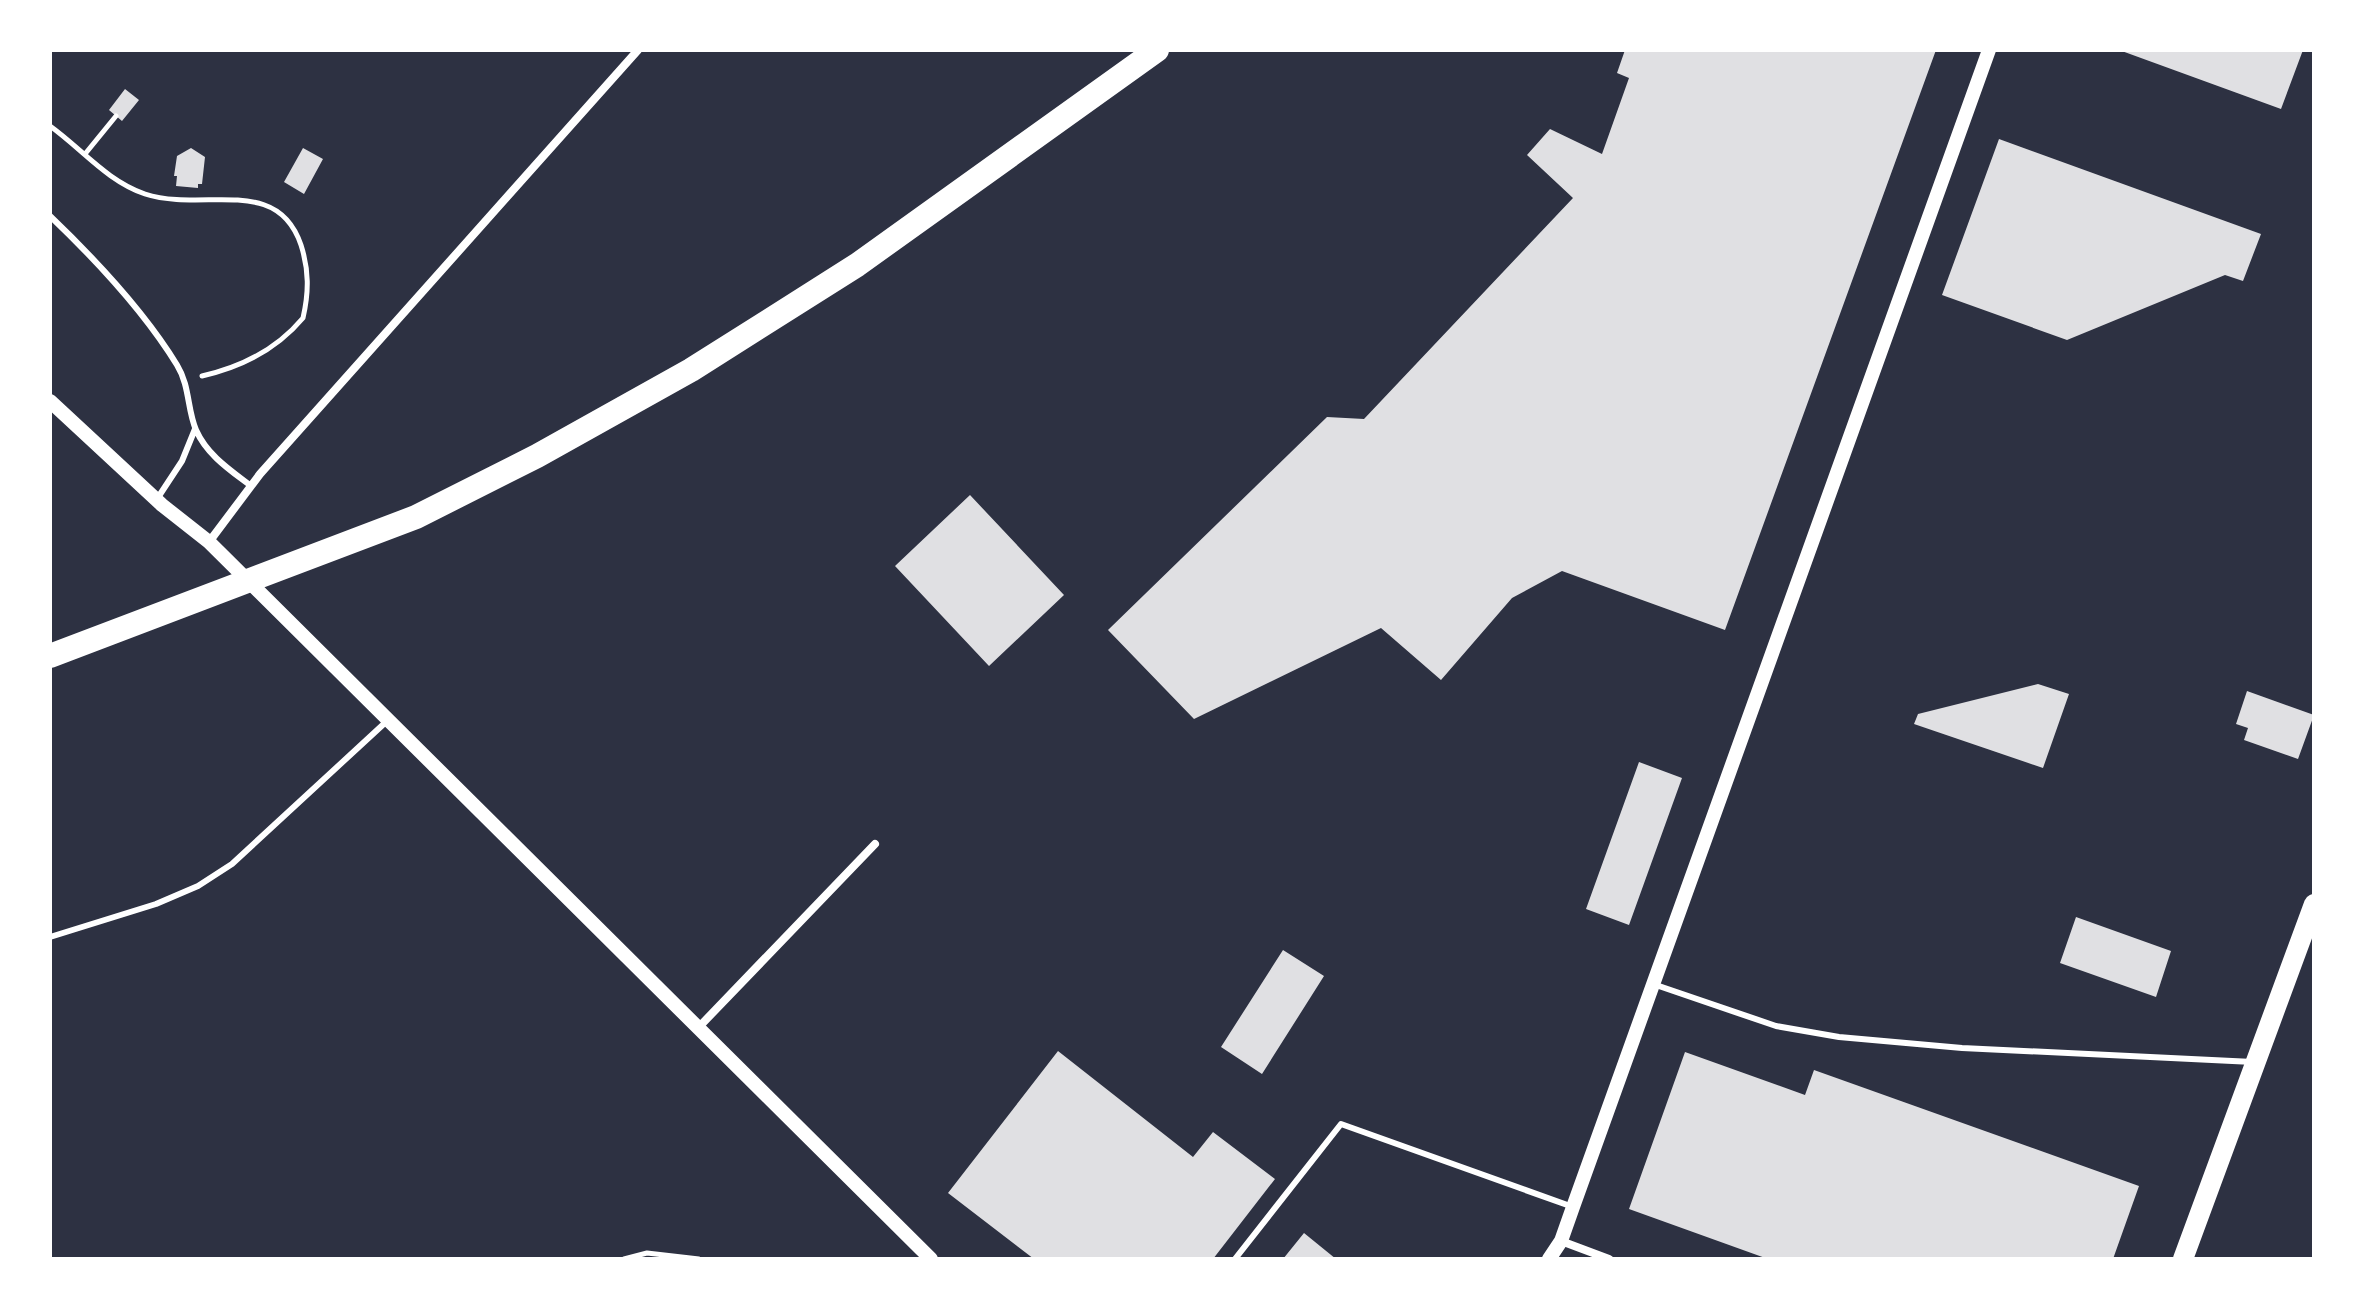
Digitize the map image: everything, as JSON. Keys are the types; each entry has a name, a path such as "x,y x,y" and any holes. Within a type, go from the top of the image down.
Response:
{"highway":[{"path":"50,656 416,517 537,456 691,370 857,265 1157,50"}],"main road":[{"path":"2183,1259 2314,904"}],"street":[{"path":"209,542 251,486 638,50"},
{"path":"1549,1259 1561,1241 1989,50"},
{"path":"50,401 157,500 209,542 931,1259"},
{"path":"698,1028 875,844"},
{"path":"1561,1241 1609,1259"}],"lane":[{"path":"50,216 153,330 184,380 195,429 214,457 251,486"},
{"path":"157,500 182,461 195,429"},
{"path":"50,937 156,904 198,886 232,864 388,720"},
{"path":"1653,984 1776,1026 1839,1037 1962,1048 2256,1063"},
{"path":"1235,1259 1341,1124 1573,1207"}],"path":[{"path":"85,154 116,116"},
{"path":"50,126 112,177 147,194 192,202 262,202 284,213 295,228 309,279 303,318 268,350 243,363 184,380"},
{"path":"624,1259 647,1253 699,1259"}],"building":[{"path":"1625,50 1936,50 1725,630 1562,571 1512,598 1441,680 1381,628 1194,719 1108,630 1327,417 1364,419 1573,198 1527,155 1550,129 1602,154 1629,78 1617,73"},
{"path":"2119,50 2303,50 2281,109"},
{"path":"125,89 139,100 122,121 109,110"},
{"path":"1999,139 2261,234 2243,281 2225,275 2067,340 1942,295"},
{"path":"191,148 205,157 202,184 198,184 198,188 176,186 177,156"},
{"path":"303,148 323,159 304,194 284,182"},
{"path":"970,495 1064,595 989,666 895,566"},
{"path":"2038,684 2069,694 2043,768 1914,724 1918,714"},
{"path":"2247,691 2314,715 2298,759 2244,740 2248,728 2236,724"},
{"path":"1639,762 1682,778 1629,925 1586,909"},
{"path":"2076,917 2171,951 2156,997 2060,963"},
{"path":"1283,950 1324,976 1262,1074 1221,1047"},
{"path":"1058,1051 1193,1157 1213,1132 1275,1179 1213,1259 1034,1259 948,1193"},
{"path":"1685,1052 1805,1095 1814,1070 2139,1186 2113,1259 1768,1259 1629,1209"},
{"path":"1304,1233 1336,1259 1283,1259"}]}
